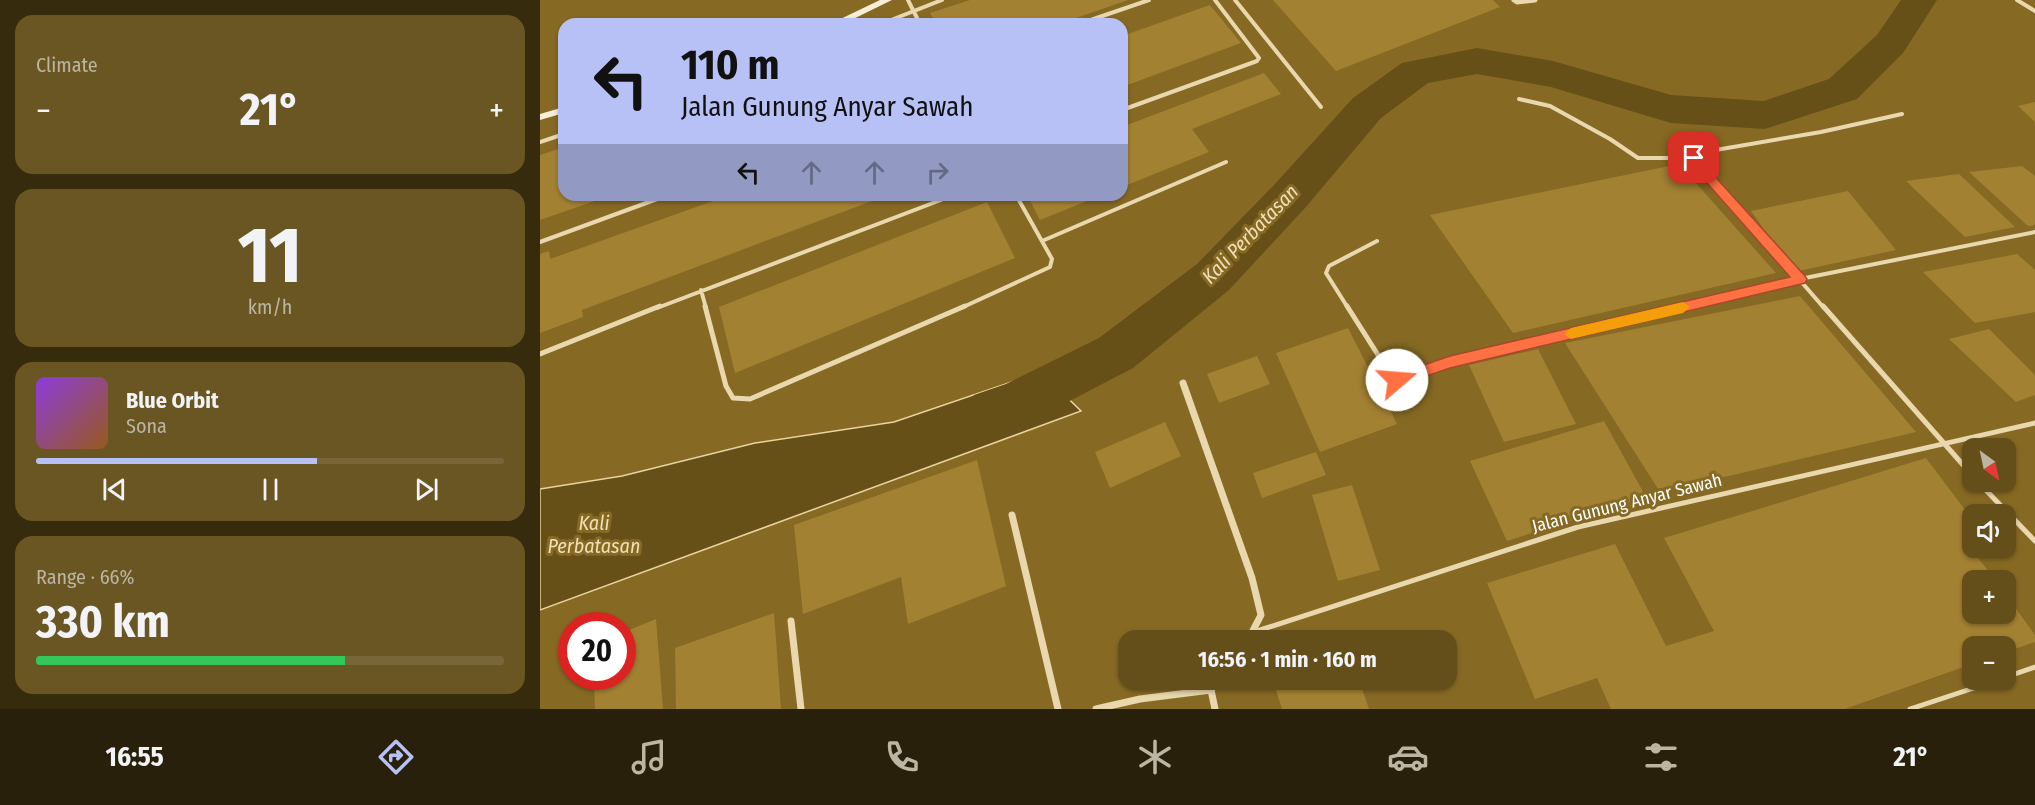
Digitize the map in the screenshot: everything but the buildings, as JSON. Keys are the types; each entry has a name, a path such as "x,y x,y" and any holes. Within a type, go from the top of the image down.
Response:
{"street":[{"path":"848,18 888,0"},
{"path":"1514,0 1517,2 1535,0"},
{"path":"540,117 558,112"},
{"path":"1183,383 1252,578 1261,615 1255,630"},
{"path":"1012,515 1058,709"},
{"path":"791,621 801,709"},
{"path":"1096,709 1140,699 1211,690 1215,709"}],"lane":[{"path":"908,0 917,18"},
{"path":"896,18 942,0"},
{"path":"1096,18 1149,0"},
{"path":"1128,108 1257,61 1259,58 1215,0"},
{"path":"1235,0 1321,106"},
{"path":"2017,0 2035,11"},
{"path":"1519,99 1550,106 1610,139 1638,158 1646,160 1694,158 1698,153 1821,132 1902,114"},
{"path":"540,142 558,136"},
{"path":"1694,158 1962,464"},
{"path":"1042,241 1226,162"},
{"path":"540,242 652,201"},
{"path":"540,354 701,290 938,201"},
{"path":"701,290 726,386 733,398 750,399 1040,274 1050,267 1052,259 1019,201"},
{"path":"1377,241 1329,266 1326,273 1392,377 1397,380 1450,362 1800,279 2035,232"},
{"name":"Jalan Gunung Anyar Sawah","path":"1260,630 1578,527 2035,423"},
{"path":"1988,492 2035,541"},
{"path":"2016,674 2035,667"},
{"path":"1910,709 1968,690"}],"water":[{"name":"Kali Perbatasan","path":"1041,372 1081,411 540,610 540,489 622,476 755,443 894,422"}],"waterway":[{"name":"Kali Perbatasan","path":"992,411 1019,402 1116,353 1213,277 1290,196 1367,108 1416,72 1477,61 1553,74 1671,109 1765,115 1843,89 1890,44 1919,0"}],"slow traffic":[{"path":"1571,334 1683,307"}],"route":[{"path":"1397,380 1450,362 1800,279 1694,158"}]}
